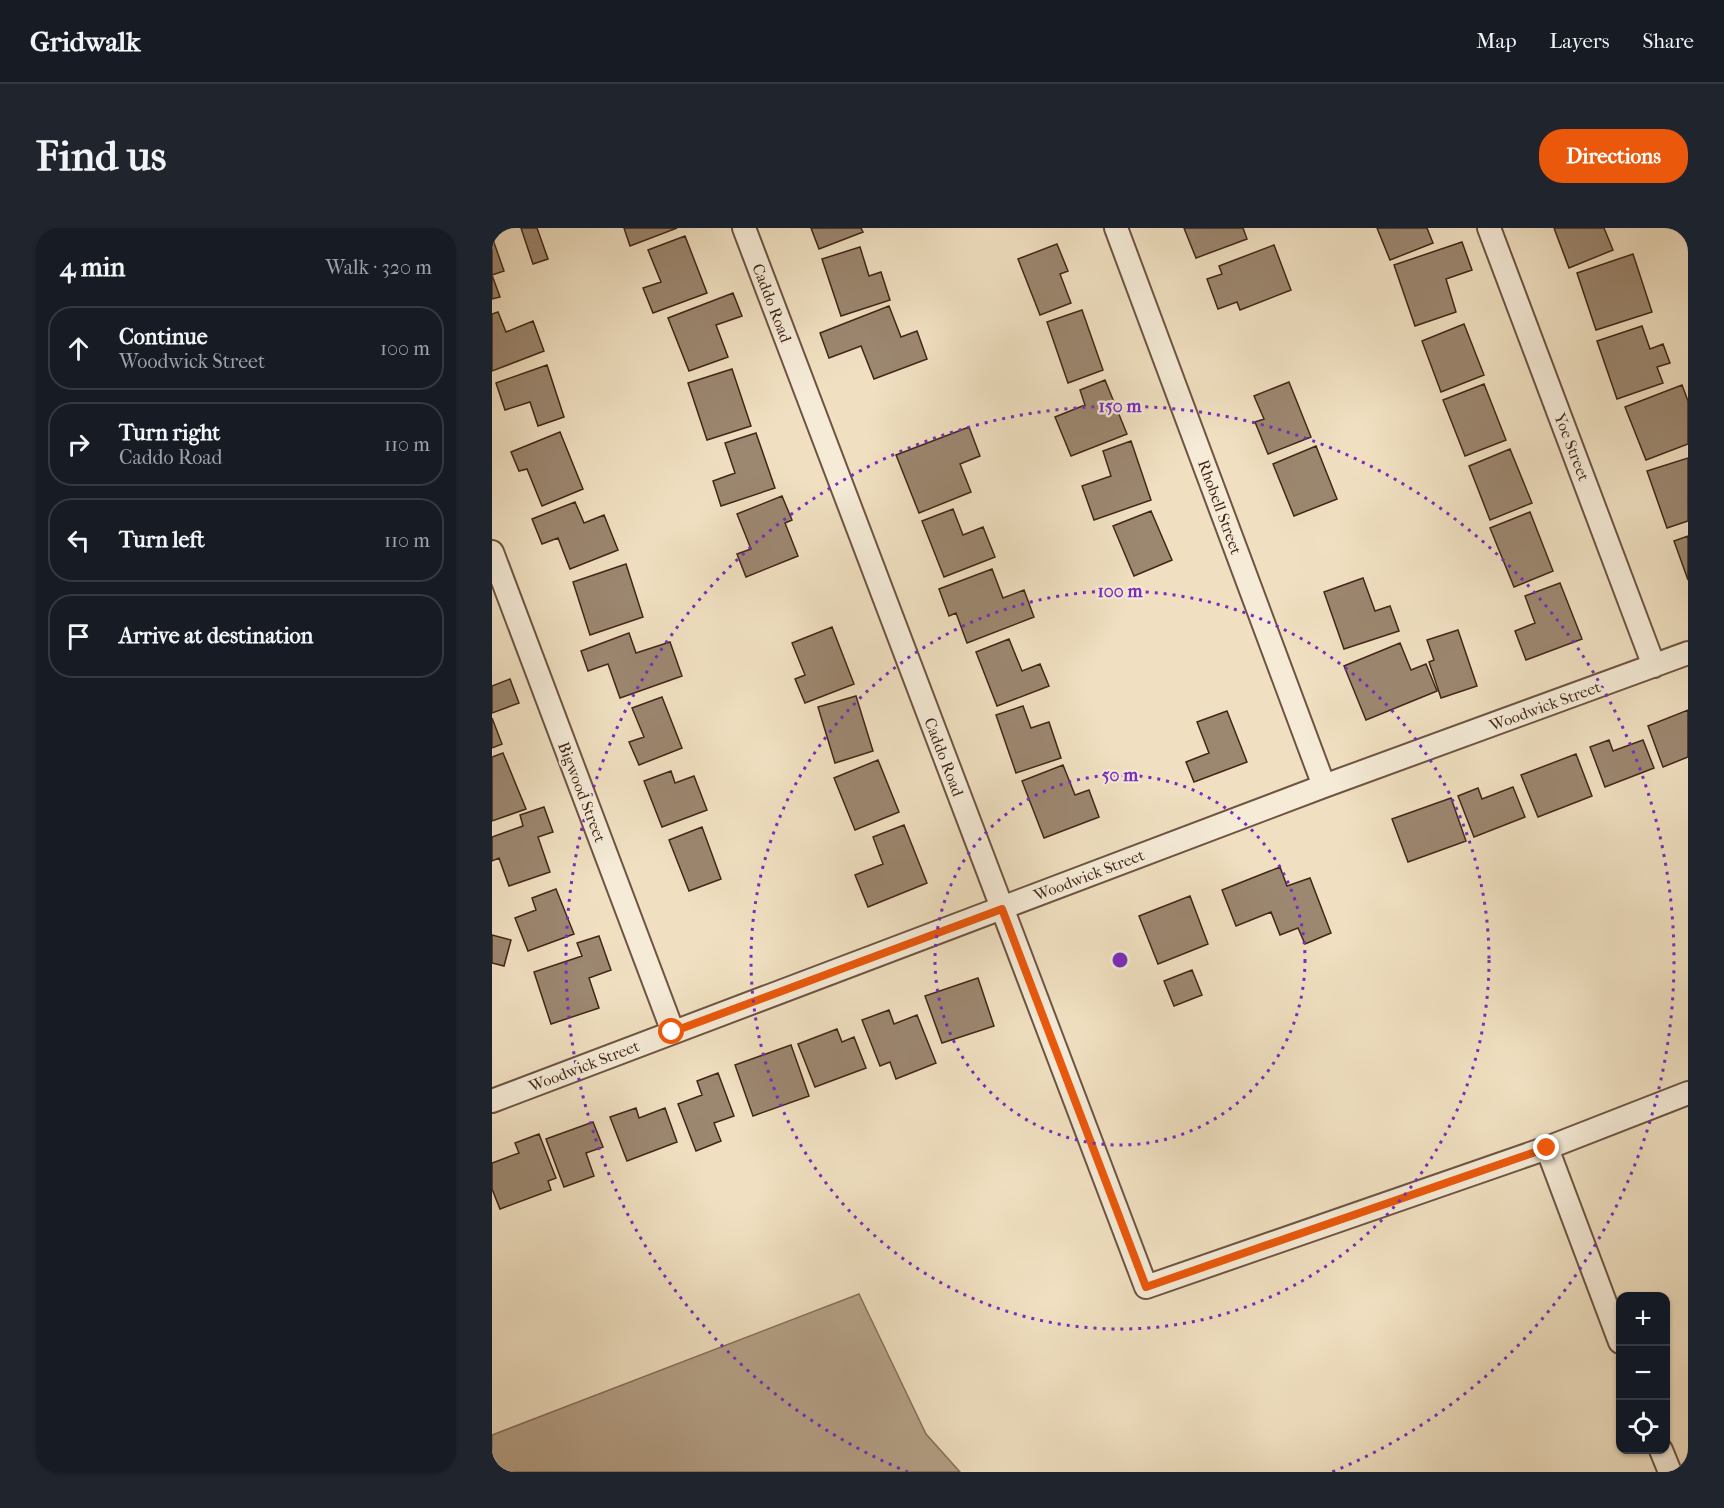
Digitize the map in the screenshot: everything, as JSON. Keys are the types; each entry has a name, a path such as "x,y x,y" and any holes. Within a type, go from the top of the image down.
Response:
{"street":[{"name":"Caddo Road","path":"744,228 1146,1287 1547,1148"},
{"name":"Rhobell Street","path":"1116,228 1324,786"},
{"name":"Yoe Street","path":"1490,228 1654,666"},
{"name":"Bigwood Street","path":"492,552 672,1032"},
{"name":"Woodwick Street","path":"492,1101 1324,786 1688,653"},
{"path":"1616,1331 1547,1148 1688,1093"},
{"path":"1663,1454 1668,1472"}],"shaded area":[{"path":"859,1294 926,1434 960,1472 492,1472 492,1435"}],"building":[{"path":"521,228 537,228 548,259 533,264"},
{"path":"624,228 677,228 630,246"},
{"path":"811,228 861,228 863,232 819,249"},
{"path":"1184,228 1243,228 1247,239 1196,258"},
{"path":"1377,228 1427,228 1433,243 1390,260"},
{"path":"1554,228 1604,228 1613,250 1569,268"},
{"path":"685,236 707,293 653,313 643,288 661,282 648,250"},
{"path":"492,237 504,271 492,275"},
{"path":"1462,242 1472,270 1446,279 1456,312 1415,326 1394,265"},
{"path":"1057,244 1068,271 1060,274 1071,303 1040,315 1018,259"},
{"path":"1274,245 1291,290 1240,310 1237,302 1218,309 1207,279 1222,274 1219,266"},
{"path":"860,247 869,276 881,272 890,300 841,316 822,259"},
{"path":"1633,254 1652,312 1596,330 1577,273"},
{"path":"492,275 500,297 492,299"},
{"path":"733,293 742,316 716,325 728,357 689,371 668,318"},
{"path":"889,306 901,337 917,331 927,359 874,379 861,346 829,358 820,333"},
{"path":"1082,310 1103,370 1068,383 1047,322"},
{"path":"498,312 506,332 533,321 544,351 492,371 492,314"},
{"path":"1464,324 1484,375 1441,392 1422,341"},
{"path":"1642,326 1650,349 1663,344 1670,363 1657,367 1663,383 1617,399 1597,341"},
{"path":"547,365 564,417 538,426 530,402 505,410 496,383"},
{"path":"732,369 751,426 707,440 688,383"},
{"path":"1105,380 1127,434 1071,456 1055,417 1085,405 1080,390"},
{"path":"1289,382 1311,437 1268,454 1255,422 1264,419 1254,396"},
{"path":"1484,384 1506,440 1465,456 1443,400"},
{"path":"1682,385 1688,401 1688,444 1646,460 1625,407"},
{"path":"969,427 980,456 960,464 971,492 919,513 896,455"},
{"path":"560,432 583,489 542,506 527,469 519,471 511,452"},
{"path":"756,433 775,488 721,506 713,481 735,473 725,443"},
{"path":"1131,441 1151,500 1094,520 1082,486 1111,476 1103,451"},
{"path":"1316,446 1337,499 1294,516 1273,464"},
{"path":"1510,449 1532,503 1490,520 1469,466"},
{"path":"1688,458 1688,521 1667,528 1647,471"},
{"path":"782,496 792,520 785,523 798,556 746,577 737,554 751,549 737,514"},
{"path":"575,502 584,523 604,515 618,550 570,569 558,538 542,544 532,519"},
{"path":"953,509 963,535 983,527 995,557 944,577 922,521"},
{"path":"1151,511 1172,560 1134,576 1113,526"},
{"path":"1530,512 1553,571 1514,587 1490,528"},
{"path":"1688,536 1688,580 1674,541"},
{"path":"626,564 643,617 590,635 573,582"},
{"path":"992,569 1003,598 1024,590 1034,617 967,643 956,613 949,616 939,589"},
{"path":"1363,578 1375,611 1390,606 1399,631 1344,649 1324,592"},
{"path":"1560,583 1582,639 1526,660 1515,631 1535,623 1525,596"},
{"path":"832,627 854,684 805,703 795,679 805,675 792,643"},
{"path":"1458,630 1477,686 1441,698 1429,662 1434,660 1427,640"},
{"path":"629,633 636,653 670,642 682,676 620,698 608,664 588,671 581,651"},
{"path":"1009,639 1022,671 1040,664 1049,686 997,706 976,652"},
{"path":"1400,643 1411,670 1426,664 1437,691 1366,720 1344,666"},
{"path":"510,679 519,703 492,713 492,686"},
{"path":"856,696 873,751 835,763 818,707"},
{"path":"662,697 682,748 639,765 629,742 644,737 632,708"},
{"path":"1023,706 1031,728 1049,722 1061,758 1016,773 996,715"},
{"path":"1688,710 1688,757 1663,767 1648,726"},
{"path":"1227,711 1247,762 1194,782 1186,762 1209,753 1197,722"},
{"path":"492,718 502,744 492,748"},
{"path":"1609,740 1613,751 1643,740 1654,768 1605,787 1590,747"},
{"path":"503,753 526,809 492,821 492,757"},
{"path":"1576,754 1592,796 1538,817 1521,775"},
{"path":"878,760 899,812 855,830 834,778"},
{"path":"1063,765 1075,795 1089,790 1099,817 1044,838 1022,781"},
{"path":"671,771 675,783 694,776 707,810 662,827 644,781"},
{"path":"1513,787 1525,817 1474,837 1458,796 1478,788 1482,799"},
{"path":"1451,798 1466,841 1408,862 1392,819"},
{"path":"544,807 553,832 538,837 550,872 509,886 499,858 492,861 492,837 523,826 520,815"},
{"path":"904,825 927,883 868,907 855,875 883,864 873,837"},
{"path":"702,827 721,879 689,891 669,840"},
{"path":"1280,867 1287,886 1310,878 1331,933 1305,944 1298,928 1280,935 1271,912 1236,926 1222,890"},
{"path":"556,889 574,934 528,951 515,918 536,910 532,898"},
{"path":"1190,896 1208,944 1158,964 1139,916"},
{"path":"492,935 511,940 504,966 492,963"},
{"path":"599,936 611,970 589,978 599,1008 551,1024 534,972 582,956 577,943"},
{"path":"1192,970 1202,995 1174,1006 1164,981"},
{"path":"978,978 994,1026 942,1043 925,996"},
{"path":"889,1010 894,1024 917,1015 936,1063 896,1079 890,1062 880,1066 862,1020"},
{"path":"837,1029 842,1042 854,1037 866,1068 815,1087 798,1044"},
{"path":"791,1045 809,1096 753,1116 735,1065"},
{"path":"718,1073 734,1116 714,1123 721,1141 696,1151 678,1104 702,1095 697,1081"},
{"path":"636,1108 639,1118 665,1108 677,1142 627,1161 610,1117"},
{"path":"593,1122 603,1147 586,1153 594,1176 564,1187 546,1139"},
{"path":"539,1134 556,1178 548,1181 551,1190 500,1209 492,1189 492,1163 519,1153 515,1143"}],"route":[{"path":"672,1032 1002,909 1146,1287 1547,1148"}]}
